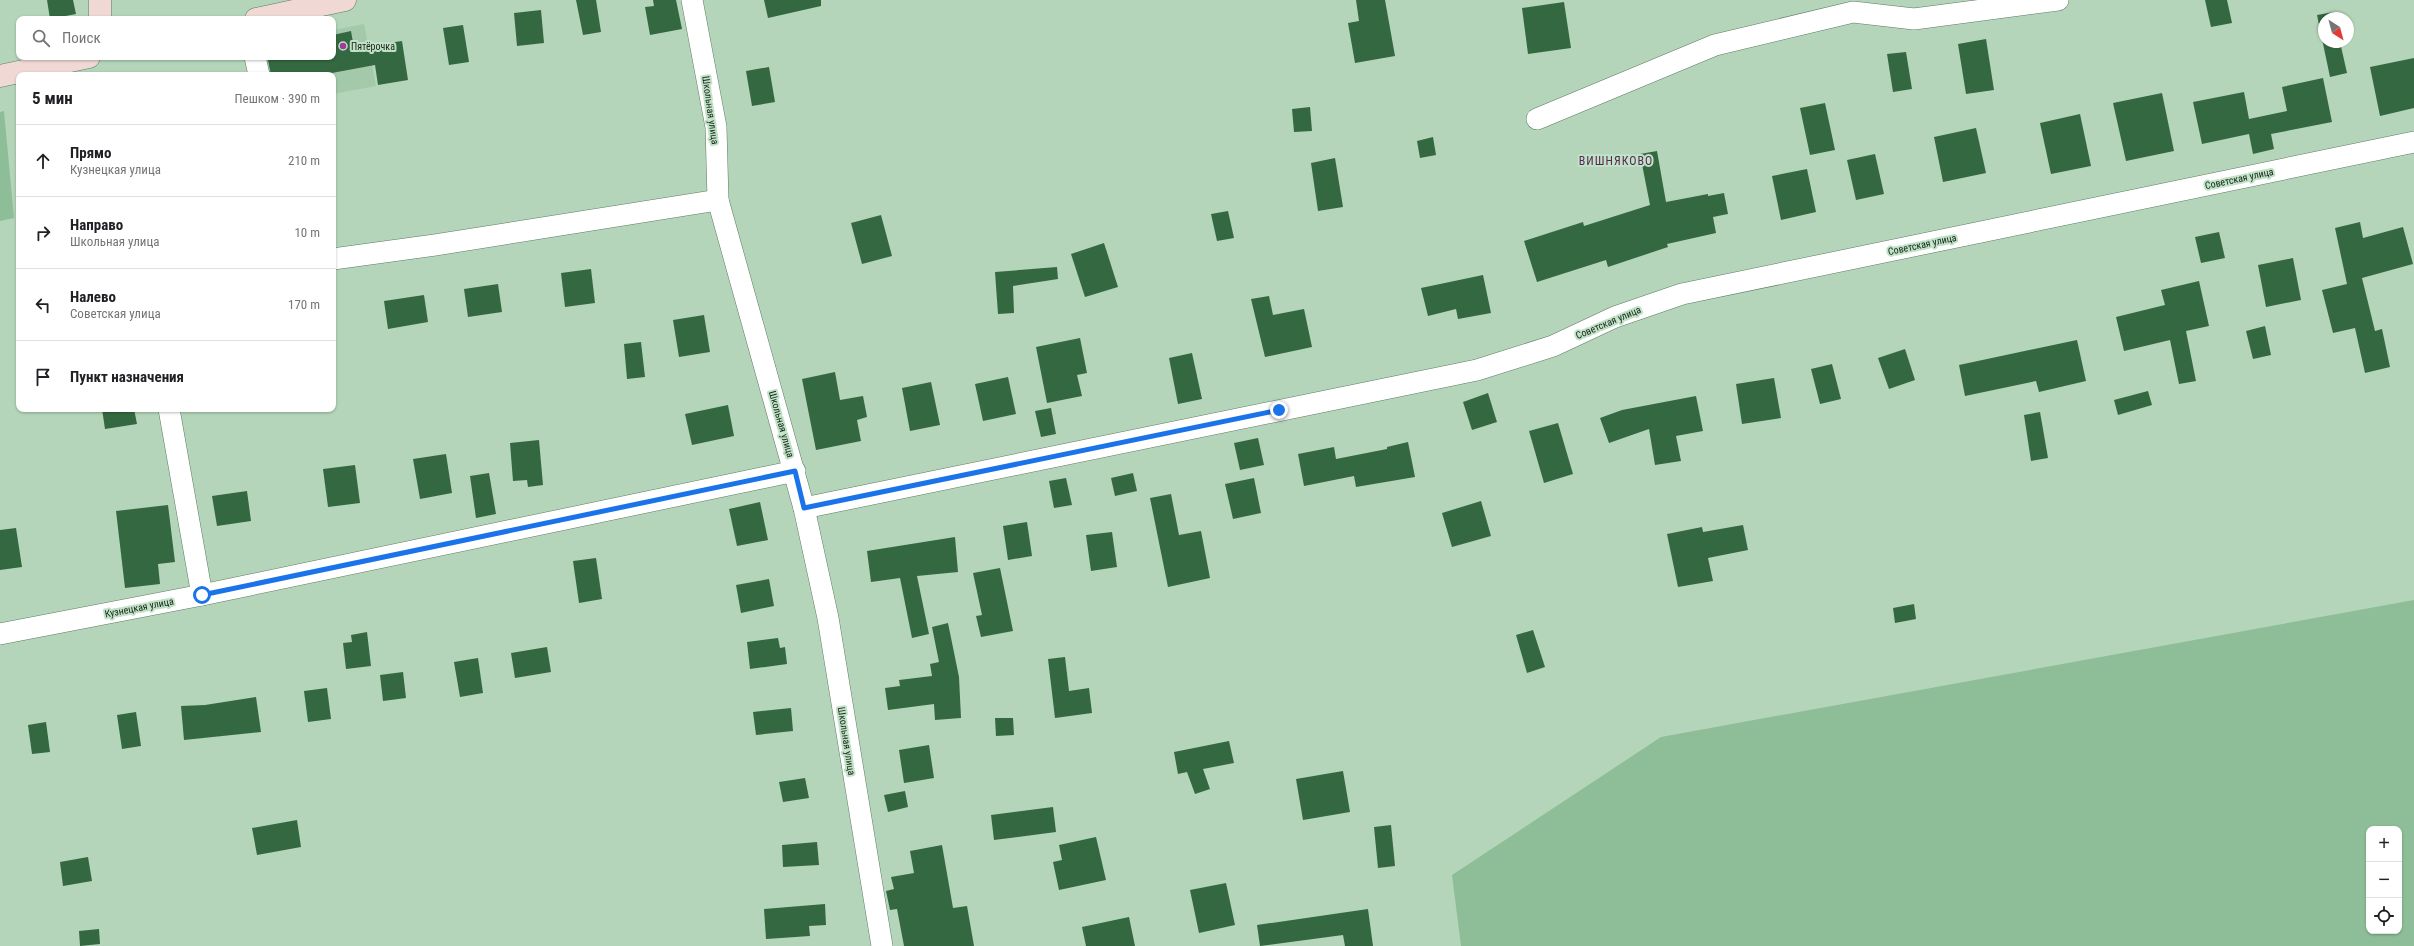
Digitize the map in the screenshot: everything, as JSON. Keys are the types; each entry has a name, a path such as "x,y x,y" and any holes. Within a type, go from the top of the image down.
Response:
{"street":[{"path":"100,0 100,16"},
{"path":"270,16 345,0"},
{"name":"Школьная улица","path":"692,0 716,127 718,200 795,471 804,508 828,618 882,946"},
{"path":"1537,119 1715,45 1853,12 1914,19 2058,0"},
{"path":"19,72 75,60"},
{"path":"256,60 258,72"},
{"path":"0,76 16,73"},
{"name":"Советская улица","path":"804,508 1477,370 1553,346 1615,317 1682,294 2414,142"},
{"path":"336,259 435,245 718,200"},
{"path":"170,412 202,595"},
{"name":"Кузнецкая улица","path":"0,634 202,595 795,471"}],"shaded area":[{"path":"364,24 376,86 336,93 336,72 266,72 264,60 336,60 336,29"},
{"path":"4,111 14,218 0,221 0,112"},
{"path":"2414,600 2414,946 1461,946 1452,875 1661,737"}],"building":[{"path":"47,0 73,0 76,14 66,16 50,16"},
{"path":"576,0 596,0 601,32 583,35"},
{"path":"653,0 676,0 682,29 650,35 645,7 654,6"},
{"path":"764,0 821,0 821,6 768,18"},
{"path":"1356,0 1385,0 1395,56 1355,63 1348,23 1359,21"},
{"path":"2205,0 2227,0 2232,23 2211,27"},
{"path":"1564,2 1571,48 1528,54 1522,8"},
{"path":"541,10 544,43 517,46 514,13"},
{"path":"463,25 469,62 449,65 443,28"},
{"path":"351,31 354,48 402,41 408,80 378,85 375,65 336,72 270,72 268,60 336,60 336,34"},
{"path":"1986,39 1994,90 1966,94 1958,44"},
{"path":"2324,48 2341,48 2347,73 2330,77"},
{"path":"1906,52 1912,89 1893,92 1887,54"},
{"path":"2414,58 2414,108 2380,116 2370,67"},
{"path":"769,67 775,102 752,106 746,71"},
{"path":"2323,78 2332,122 2271,134 2274,149 2253,154 2249,134 2202,144 2193,102 2244,92 2249,119 2287,111 2282,87"},
{"path":"2162,93 2174,151 2126,161 2113,103"},
{"path":"1825,103 1835,150 1810,155 1800,108"},
{"path":"1310,107 1312,131 1294,132 1292,109"},
{"path":"2080,114 2091,166 2051,174 2040,123"},
{"path":"1976,128 1986,173 1943,182 1934,137"},
{"path":"1433,137 1436,155 1420,158 1417,141"},
{"path":"1657,151 1666,202 1708,194 1708,196 1724,193 1728,214 1713,217 1716,233 1667,244 1668,247 1608,267 1606,260 1537,282 1524,241 1583,222 1584,226 1650,205 1640,154"},
{"path":"1875,154 1884,194 1856,200 1847,160"},
{"path":"1335,158 1343,207 1318,211 1311,163"},
{"path":"1807,169 1816,212 1781,220 1772,176"},
{"path":"1228,211 1234,238 1217,241 1211,214"},
{"path":"881,215 892,256 862,264 851,223"},
{"path":"2360,222 2363,238 2403,227 2413,264 2362,278 2375,331 2382,329 2390,367 2365,373 2355,328 2333,333 2322,290 2347,284 2335,228"},
{"path":"2219,232 2225,258 2201,263 2195,237"},
{"path":"1104,243 1118,287 1085,297 1071,254"},
{"path":"2293,258 2301,300 2266,307 2258,265"},
{"path":"1057,267 1058,279 1013,286 1014,313 998,314 995,272"},
{"path":"591,269 595,303 565,307 561,273"},
{"path":"1483,275 1491,313 1458,319 1456,309 1428,316 1421,288"},
{"path":"2199,281 2209,326 2186,331 2196,381 2179,384 2170,340 2124,351 2116,317 2165,305 2161,290"},
{"path":"498,284 502,312 468,317 464,289"},
{"path":"424,295 428,322 388,329 384,301"},
{"path":"1269,296 1273,315 1304,309 1312,347 1265,357 1251,299"},
{"path":"704,315 710,352 679,357 673,320"},
{"path":"2265,326 2271,355 2253,359 2246,331"},
{"path":"1080,338 1087,373 1077,375 1082,396 1047,403 1036,347"},
{"path":"2077,340 2086,381 2039,392 2036,381 1965,396 1959,365"},
{"path":"641,342 645,377 627,379 624,344"},
{"path":"1905,349 1915,380 1889,389 1878,358"},
{"path":"1192,353 1202,399 1178,404 1169,358"},
{"path":"1832,364 1841,399 1820,404 1811,369"},
{"path":"835,372 840,400 863,396 867,417 857,420 861,441 816,450 802,379"},
{"path":"1008,377 1016,414 983,421 975,384"},
{"path":"1774,378 1781,418 1742,424 1736,384"},
{"path":"931,382 940,425 910,431 902,388"},
{"path":"2148,391 2152,405 2118,415 2114,400"},
{"path":"1488,393 1497,422 1472,430 1463,402"},
{"path":"1696,396 1703,431 1676,436 1681,461 1655,465 1649,429 1609,443 1600,418 1622,410"},
{"path":"728,405 734,436 692,445 685,414"},
{"path":"1051,408 1056,434 1041,437 1035,411"},
{"path":"102,412 135,412 137,424 105,429"},
{"path":"2040,412 2048,458 2031,461 2024,415"},
{"path":"1558,423 1573,474 1544,483 1529,431"},
{"path":"1258,438 1264,465 1240,470 1234,443"},
{"path":"539,440 543,485 528,487 527,480 513,481 510,443"},
{"path":"1408,442 1415,477 1356,487 1354,476 1304,486 1298,454 1334,447 1336,459 1387,449 1387,447"},
{"path":"446,454 452,493 420,499 413,459"},
{"path":"355,465 360,503 328,507 323,469"},
{"path":"489,473 496,514 476,518 470,476"},
{"path":"1133,473 1137,491 1115,496 1111,478"},
{"path":"1066,478 1072,505 1054,508 1049,481"},
{"path":"1254,478 1261,513 1233,519 1225,484"},
{"path":"247,491 251,521 217,526 212,496"},
{"path":"1171,494 1179,535 1201,531 1210,578 1168,587 1150,498"},
{"path":"1481,501 1491,536 1452,547 1442,513"},
{"path":"760,502 768,540 737,546 729,509"},
{"path":"168,505 175,562 158,564 160,584 125,588 116,511"},
{"path":"1027,522 1032,556 1008,560 1003,526"},
{"path":"1743,525 1748,550 1708,558 1713,581 1678,587 1667,534 1702,527 1703,532"},
{"path":"16,528 22,567 0,570 0,530"},
{"path":"1112,532 1117,567 1091,571 1086,535"},
{"path":"955,537 958,572 917,576 929,634 912,638 900,578 871,582 867,551"},
{"path":"596,558 602,599 579,603 573,561"},
{"path":"1000,568 1013,631 981,637 976,616 982,615 973,573"},
{"path":"769,579 774,606 741,613 736,585"},
{"path":"1914,604 1916,619 1895,623 1893,608"},
{"path":"948,623 959,677 961,718 935,720 934,704 888,710 885,688 900,686 899,680 932,676 930,664 939,662 932,627"},
{"path":"1533,630 1545,667 1527,673 1516,635"},
{"path":"367,632 371,666 346,669 343,643 352,642 351,635"},
{"path":"778,638 780,648 785,647 787,664 750,669 747,642"},
{"path":"547,647 551,672 515,678 511,653"},
{"path":"1065,657 1069,691 1089,688 1092,713 1055,718 1048,659"},
{"path":"478,658 483,693 460,697 454,662"},
{"path":"403,672 406,698 383,701 380,675"},
{"path":"327,688 331,719 308,722 304,691"},
{"path":"256,697 261,732 184,740 181,706 205,705"},
{"path":"791,708 793,731 756,735 753,712"},
{"path":"136,712 141,746 122,749 117,715"},
{"path":"995,718 1013,718 1014,735 996,736"},
{"path":"46,722 50,752 32,754 28,725"},
{"path":"1229,741 1234,763 1203,769 1210,789 1195,794 1187,772 1178,774 1174,752"},
{"path":"929,745 934,778 904,783 899,750"},
{"path":"1343,771 1350,812 1303,820 1296,779"},
{"path":"805,778 809,798 783,802 779,782"},
{"path":"905,791 908,807 888,812 884,795"},
{"path":"1053,807 1056,832 994,840 991,815"},
{"path":"297,820 301,847 257,855 252,828"},
{"path":"1391,825 1395,866 1378,868 1374,827"},
{"path":"1096,837 1106,880 1059,890 1053,862 1062,860 1059,845"},
{"path":"817,842 819,865 783,867 782,845"},
{"path":"942,845 953,908 967,906 974,946 904,946 897,909 890,910 886,891 894,889 891,877 914,873 910,851"},
{"path":"88,857 92,881 63,886 60,862"},
{"path":"1226,883 1235,925 1199,933 1190,890"},
{"path":"825,904 826,925 809,926 810,936 766,939 764,909"},
{"path":"1368,909 1373,946 1345,946 1343,935 1260,946 1257,925"},
{"path":"1129,917 1135,946 1086,946 1082,927"},
{"path":"99,929 100,944 80,946 79,931"}],"place":[{"name":"Пятёрочка","path":"343,46"}],"district":[{"name":"ВИШНЯКОВО","path":"1616,161"}],"route":[{"path":"202,595 795,471 804,508 1279,410"}]}
